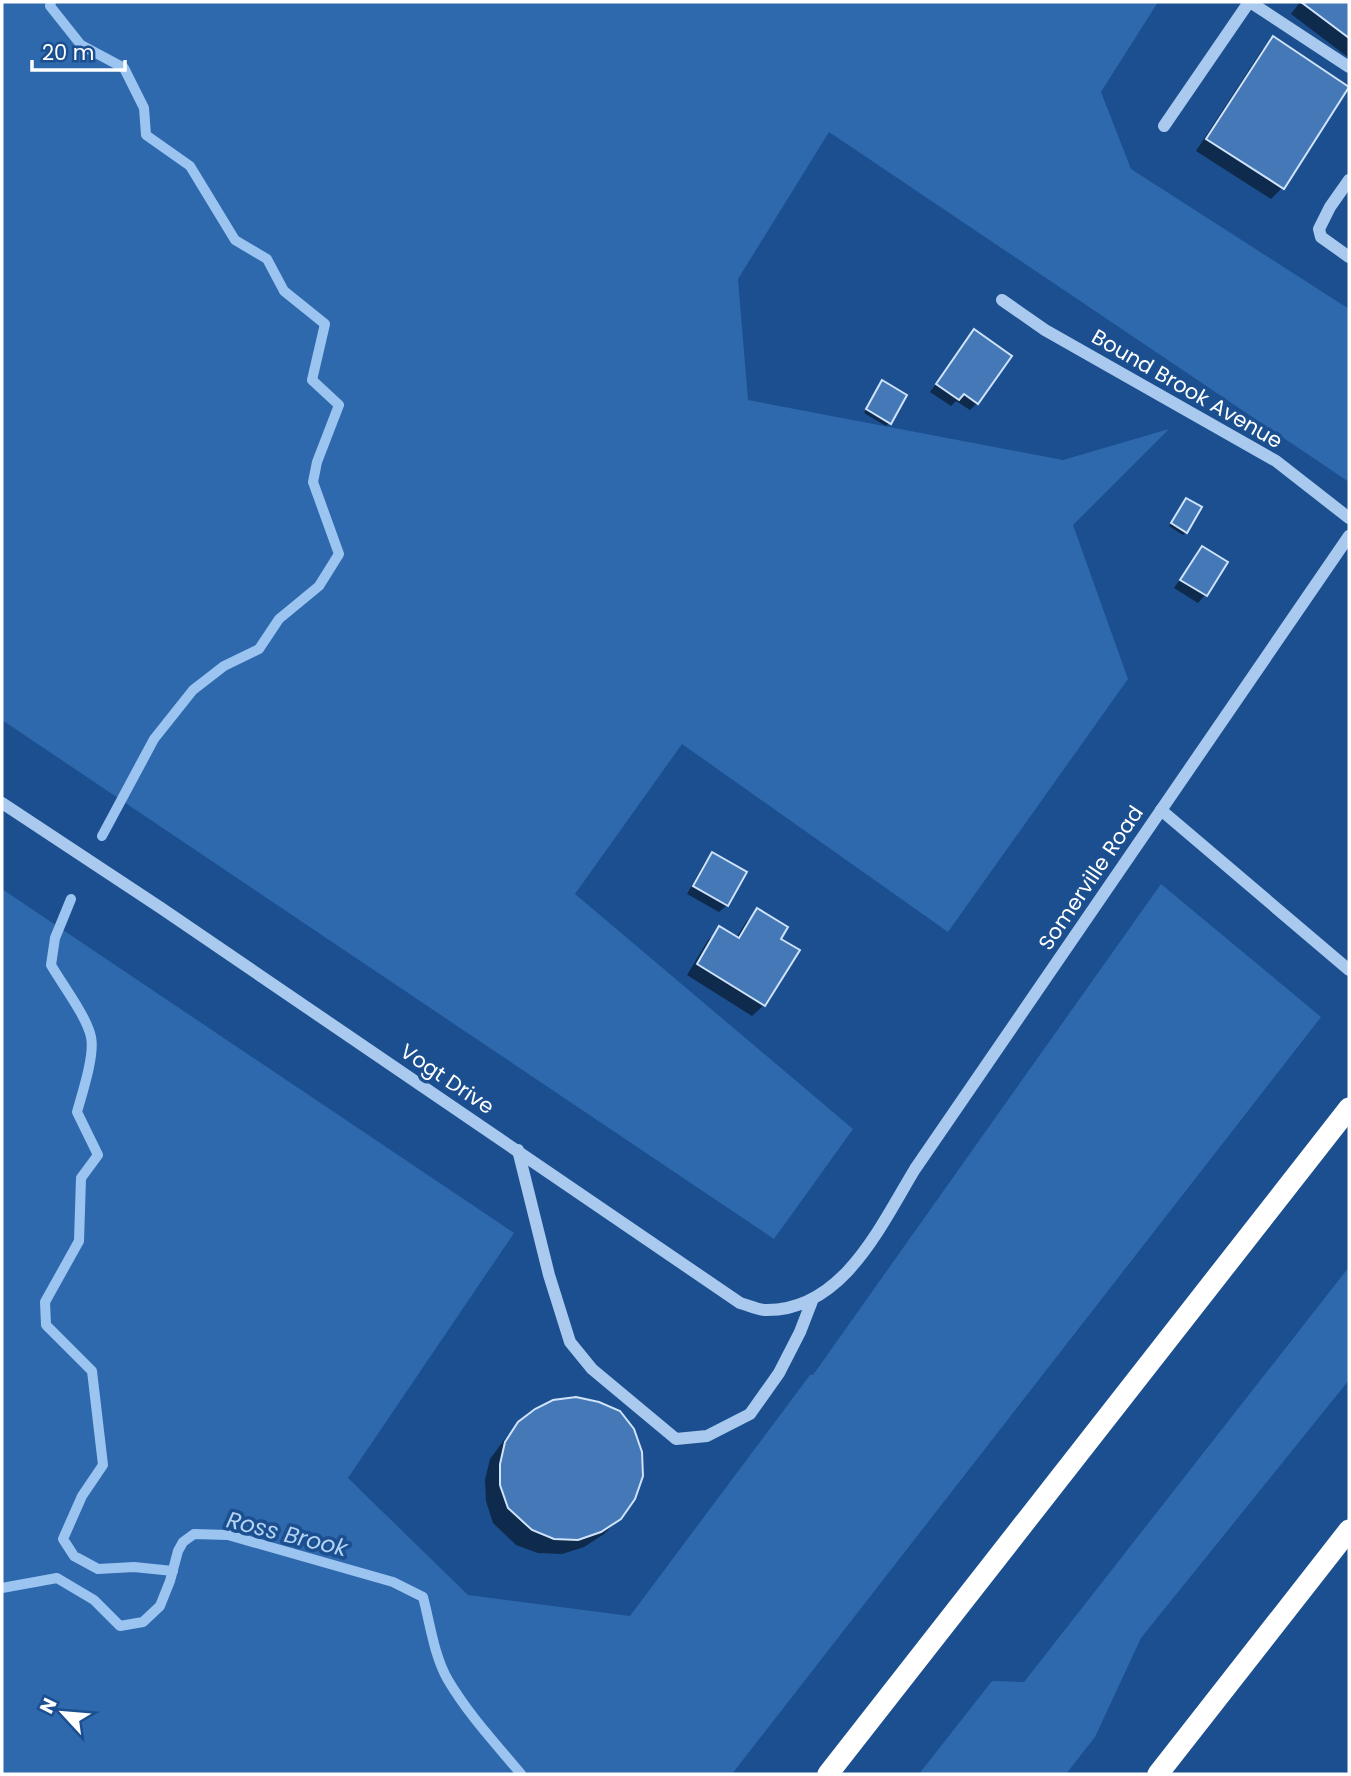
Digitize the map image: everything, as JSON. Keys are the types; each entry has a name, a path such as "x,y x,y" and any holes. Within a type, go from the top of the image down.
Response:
{"highway":[{"path":"828,1774 1349,1108"},
{"path":"1158,1774 1349,1530"}],"street":[{"path":"1164,126 1249,2 1349,67"},
{"path":"1349,180 1318,229 1321,237 1349,257"},
{"name":"Bound Brook Avenue","path":"1002,300 1045,330 1276,461 1349,518"},
{"name":"Somerville Road","path":"869,1244 915,1169 1349,536"},
{"name":"Vogt Drive","path":"2,803 740,1303 765,1310 812,1301 838,1282 869,1244"},
{"path":"1161,810 1346,967"},
{"path":"517,1150 549,1275 570,1342 592,1369 676,1439 707,1436 750,1414 779,1373 812,1301"}],"shaded area":[{"path":"2,2 1158,2 1101,92 1131,169 1349,309 1349,482 829,132 738,279 748,400 1063,460 1169,429 1073,525 1128,679 948,932 682,744 575,894 853,1129 774,1239 2,720"},
{"path":"1161,884 1321,1017 732,1774 2,1774 2,889 514,1233 348,1478 468,1595 630,1616 810,1375 813,1375"},
{"path":"1349,1267 1349,1380 1141,1638 1095,1737 1066,1774 919,1774 992,1681 1024,1682"}],"building":[{"path":"1301,2 1349,2 1349,38"},
{"path":"1273,36 1349,87 1284,189 1206,139"},
{"path":"974,329 1012,356 978,404 964,394 959,400 936,384"},
{"path":"882,380 907,395 891,424 866,409"},
{"path":"1186,498 1202,507 1187,533 1171,523"},
{"path":"1202,546 1228,562 1207,596 1180,580"},
{"path":"712,852 747,872 728,906 693,886"},
{"path":"757,908 788,927 781,939 800,950 765,1006 697,964 719,926 739,938"},
{"path":"576,1397 599,1402 620,1411 634,1429 642,1452 643,1476 635,1499 621,1519 601,1532 578,1540 554,1539 532,1530 508,1508 500,1485 500,1464 505,1442 518,1422 553,1400"}],"waterway":[{"path":"51,2 50,6 81,45 124,68 144,108 146,135 190,166 235,240 267,259 284,291 325,324 312,380 339,405 317,462 313,482 339,554 319,586 279,619 259,649 224,666 193,690 154,739 102,836"},
{"path":"71,899 55,938 51,965 79,1010 91,1037 90,1064 77,1112 98,1155 81,1178 79,1241 45,1302 46,1325 92,1371 103,1465 82,1496 63,1539 74,1556 98,1569 134,1567 173,1571"},
{"name":"Ross Brook","path":"2,1588 57,1578 94,1600 120,1626 143,1622 160,1606 178,1551 183,1542 194,1534 228,1535 393,1582 423,1597 443,1671 473,1717 521,1774"}]}
